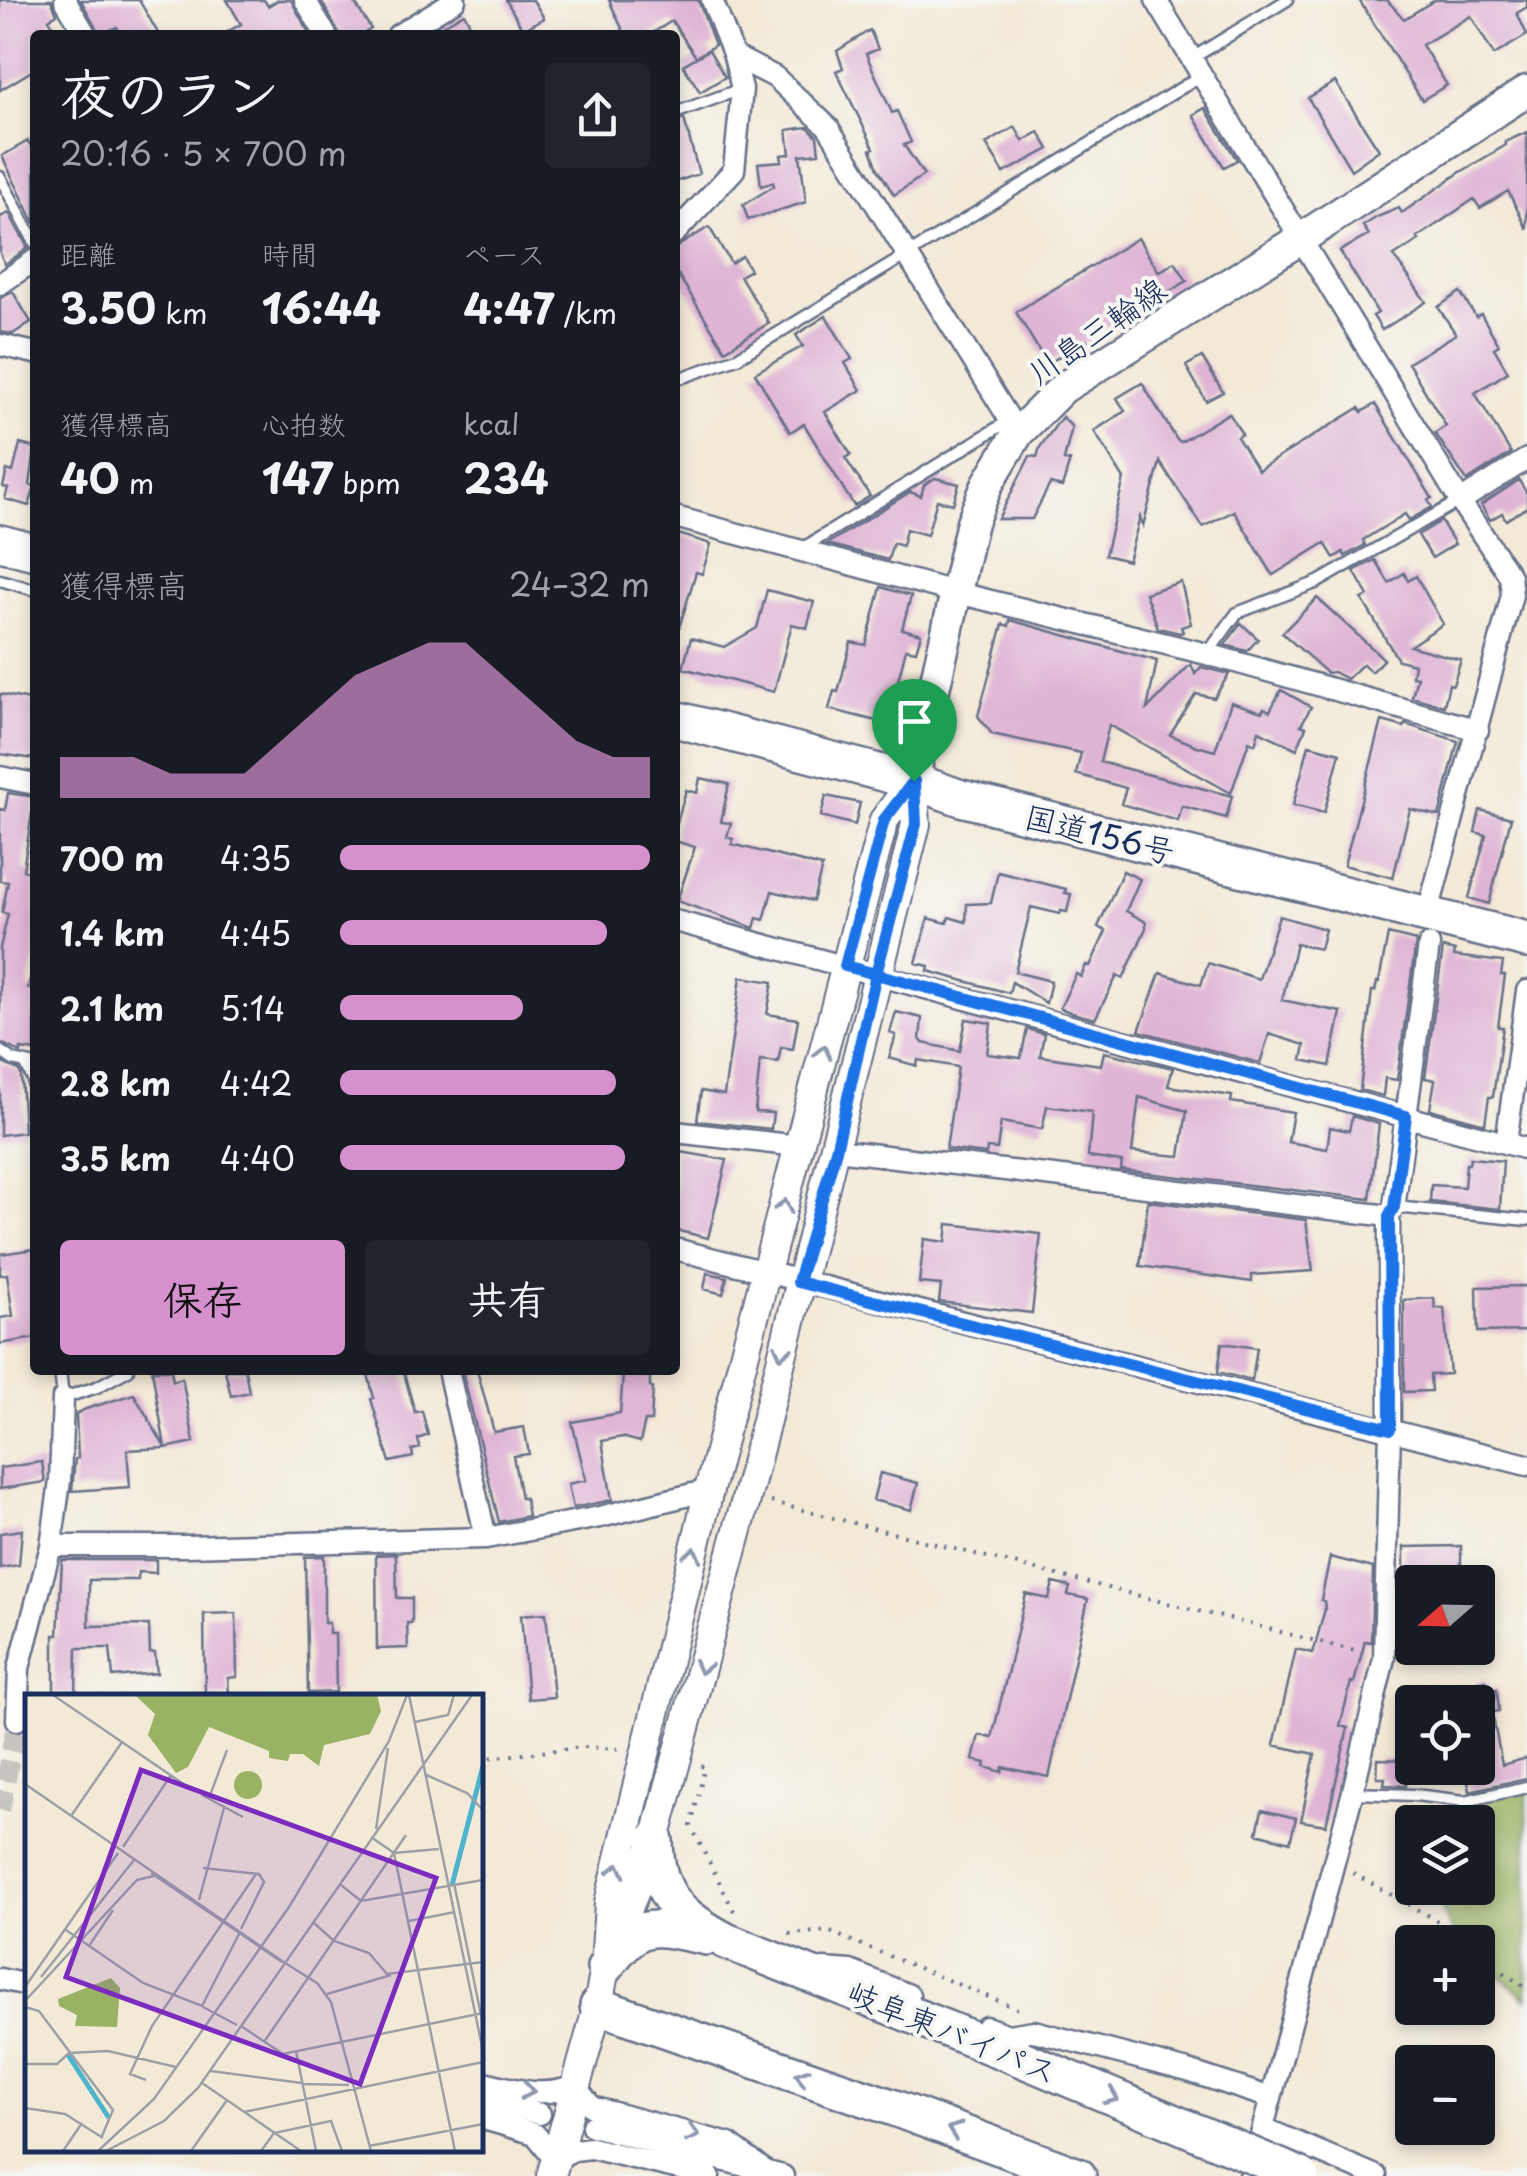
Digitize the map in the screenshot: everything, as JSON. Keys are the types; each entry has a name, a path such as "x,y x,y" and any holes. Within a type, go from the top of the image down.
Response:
{"highway":[{"path":"0,543 30,551"},
{"name":"国道156号","path":"680,720 914,781 961,798 1428,930 1527,940"},
{"name":"岐阜東バイパス","path":"656,1840 660,1878 678,1910 690,1922 730,1927 806,1972 1028,2045 1301,2176"},
{"path":"605,1966 627,1937 645,1930 730,1927"},
{"path":"598,2006 1078,2176"}],"main road":[{"name":"川島三輪線","path":"914,781 972,522 1014,427 1063,388 1527,91"}],"street":[{"path":"65,0 83,30"},
{"path":"305,0 323,30"},
{"path":"406,30 456,0"},
{"path":"680,228 734,170 742,88 712,0"},
{"path":"1156,0 1510,576 1512,595 1428,930 1391,1211 1384,1658 1352,1794 1250,2176"},
{"path":"734,56 775,77 828,126 1014,427"},
{"path":"0,284 30,263"},
{"path":"0,344 30,353"},
{"path":"1460,500 1527,459"},
{"path":"680,518 954,592 1207,654 1478,730"},
{"path":"0,778 30,783"},
{"path":"553,2167 598,2006 609,1904 709,1490 845,966 884,820 914,781"},
{"path":"605,1966 656,1840 747,1496 916,824 914,781"},
{"path":"680,922 1527,1149"},
{"path":"1506,1143 1527,991"},
{"path":"680,1133 799,1146"},
{"path":"836,1150 1391,1211"},
{"path":"680,1250 1527,1465"},
{"path":"449,1375 486,1538"},
{"path":"18,1720 9,1665 51,1546 60,1481 63,1398"},
{"path":"51,1546 486,1538 600,1517 709,1490"},
{"path":"0,1978 25,1985"},
{"path":"1028,2045 1188,2071 1271,2098"},
{"path":"482,2081 538,2094 575,2086"},
{"path":"575,2086 592,2107 729,2144 766,2175"},
{"path":"482,2100 540,2114"},
{"path":"482,2119 535,2134 553,2167"},
{"path":"592,2126 766,2175"},
{"path":"1263,2128 1376,2176"},
{"path":"553,2167 574,2150 591,2148 709,2176"}],"lane":[{"path":"680,378 737,358 907,254 1196,67 1287,0"},
{"path":"680,111 742,88"},
{"path":"0,177 30,234"},
{"path":"800,551 1014,427"},
{"path":"1207,654 1236,612 1318,582 1460,500"},
{"path":"0,580 30,589"},
{"path":"0,1050 13,1060 30,1065"},
{"path":"1391,1211 1527,1220"},
{"path":"61,1375 63,1398 119,1375"},
{"path":"1352,1794 1465,1801 1527,1787"}],"path":[{"path":"747,1496 1384,1658"},
{"path":"482,1759 583,1747 618,1749"},
{"path":"696,1765 705,1767 691,1826 730,1927"},
{"path":"1334,1862 1443,1925"},
{"path":"778,1929 792,1935 828,1931 1023,2010 1032,2018 1028,2045"},
{"path":"1495,1966 1527,1989"}],"green space":[{"path":"1527,1788 1527,1999 1495,1972 1495,1925 1449,1925 1440,1905 1495,1905 1495,1805 1458,1805 1471,1796"}],"building":[{"path":"0,0 51,0 57,14 49,19 55,30 30,30 30,72 0,90"},
{"path":"81,0 139,0 156,30 117,27 97,30"},
{"path":"227,0 264,0 268,6 278,0 291,0 307,30 231,30 241,24"},
{"path":"321,0 353,0 371,29 337,30"},
{"path":"506,0 533,0 544,18 523,30"},
{"path":"609,0 698,0 715,45 696,57 672,21 657,30 623,30"},
{"path":"1359,0 1387,0 1404,19 1435,0 1527,0 1527,7 1517,13 1527,35 1494,55 1471,16 1422,45 1447,85 1422,100"},
{"path":"464,13 473,30 435,30"},
{"path":"870,30 878,49 866,54 892,113 897,111 911,142 904,145 924,175 894,195 878,169 871,149 874,148 836,71 843,68 837,51"},
{"path":"709,50 725,77 700,92 683,65"},
{"path":"1335,82 1379,150 1351,170 1308,98"},
{"path":"1205,108 1237,160 1224,167 1193,115"},
{"path":"684,119 699,174 680,180 680,120"},
{"path":"808,127 817,136 819,153 800,155 806,202 748,220 743,205 774,186 773,182 761,186 758,163 782,161 781,155 790,154 787,130"},
{"path":"1015,127 1023,141 1039,132 1049,149 1004,173 986,144"},
{"path":"1527,132 1527,229 1508,191 1480,208 1474,199 1417,238 1394,256 1426,302 1382,330 1373,316 1378,313 1340,251 1369,235 1363,226 1377,217 1399,208 1402,213 1506,145 1505,142"},
{"path":"28,141 30,144 30,214 2,156"},
{"path":"9,213 28,248 5,264 0,254 0,217"},
{"path":"709,227 731,263 742,256 750,270 740,276 769,323 725,350 680,278 680,245"},
{"path":"1138,238 1159,272 1175,262 1187,281 1108,328 1110,333 1090,345 1087,340 1047,364 1016,312"},
{"path":"13,292 30,323 13,334 0,332 0,298"},
{"path":"1460,292 1476,317 1481,314 1499,345 1494,348 1508,372 1475,393 1511,453 1467,481 1435,433 1446,426 1408,363 1456,334 1438,307"},
{"path":"826,316 852,359 845,363 861,390 825,412 851,455 845,458 870,496 854,506 804,424 790,432 755,373 803,346 796,335"},
{"path":"1202,357 1223,392 1206,401 1186,366"},
{"path":"1142,383 1181,442 1229,413 1242,434 1237,437 1258,470 1359,408 1362,412 1375,404 1432,498 1428,500 1432,507 1409,520 1405,514 1345,556 1343,552 1334,558 1325,543 1273,575 1234,511 1203,527 1160,462 1143,526 1140,517 1128,561 1105,555 1124,479 1094,431 1125,411 1117,398"},
{"path":"1062,417 1072,427 1064,460 1070,461 1062,487 1050,484 1032,519 998,519 1030,456 1037,457"},
{"path":"20,444 30,447 29,506 5,499 7,470 13,472"},
{"path":"935,478 959,484 953,504 937,500 927,535 906,529 902,546 893,543 888,560 827,544 910,492 921,496 924,485"},
{"path":"1519,480 1527,494 1527,507 1506,520 1502,513 1490,520 1481,505"},
{"path":"1441,521 1455,544 1432,558 1418,535"},
{"path":"680,535 711,544 702,574 696,572 680,625"},
{"path":"1375,560 1389,583 1404,573 1408,581 1416,576 1443,624 1410,646 1461,660 1444,706 1412,697 1417,677 1412,676 1414,664 1398,660 1362,599 1368,596 1354,571"},
{"path":"1181,582 1191,624 1181,627 1180,633 1158,628 1145,593"},
{"path":"881,587 911,596 902,629 921,634 916,651 906,649 892,704 901,706 896,726 829,709 834,691 838,692 851,642 866,645"},
{"path":"767,590 814,602 807,628 792,624 774,692 683,668 691,638 724,647 757,628"},
{"path":"1317,598 1384,659 1371,672 1363,664 1347,679 1327,673 1282,633"},
{"path":"1010,620 1157,661 1147,709 1191,664 1195,674 1201,667 1229,674 1214,698 1196,694 1170,735 1197,746 1215,751 1231,702 1270,711 1281,690 1311,707 1301,725 1306,727 1297,749 1259,731 1255,744 1249,741 1231,793 1109,725 1100,762 1232,796 1226,818 1182,806 1178,821 1121,804 1126,788 1076,774 1081,753 992,734 978,716 1003,624 1009,626"},
{"path":"1241,623 1258,639 1247,651 1225,645"},
{"path":"0,694 30,700 30,758 0,754"},
{"path":"1382,721 1458,741 1439,816 1410,809 1393,878 1344,865"},
{"path":"1309,745 1340,753 1324,813 1293,805"},
{"path":"700,778 729,784 721,822 731,823 727,837 733,839 732,844 822,867 813,901 772,891 764,920 757,918 754,928 680,902 695,847 680,842 680,812 686,790 697,793"},
{"path":"8,793 30,796 23,870 30,872 30,1050 21,1049 21,1053 0,1042 0,948 8,914 2,913 8,882 0,881 0,809 5,810"},
{"path":"826,796 860,803 855,825 821,816"},
{"path":"1480,810 1511,818 1489,904 1469,898 1486,835 1475,832"},
{"path":"1123,871 1140,879 1126,911 1146,922 1146,928 1123,979 1117,976 1095,1019 1072,1013 1060,1008 1076,974 1081,977 1086,965 1090,966 1106,931 1098,927"},
{"path":"998,872 1066,889 1065,893 1071,894 1067,912 1031,907 1015,972 1051,981 1046,1003 1012,982 1009,993 928,971 929,966 916,963 928,918 947,923 949,917 966,922 967,904 991,903"},
{"path":"1279,916 1325,929 1320,949 1296,944 1282,1000 1341,1012 1330,1066 1302,1060 1305,1045 1269,1034 1260,1063 1139,1031 1160,973 1201,985 1208,963 1259,979"},
{"path":"1388,934 1416,941 1397,1080 1385,1078 1383,1096 1360,1090 1372,991 1379,982"},
{"path":"1443,948 1455,951 1454,956 1503,962 1498,1027 1503,1027 1485,1124 1430,1109 1435,1080 1425,1078"},
{"path":"741,977 773,982 767,1014 798,1019 793,1049 781,1047 778,1062 760,1060 755,1112 773,1113 771,1129 697,1121 701,1091 724,1095"},
{"path":"896,1012 922,1018 923,1043 960,1051 966,1019 991,1023 987,1054 1021,1058 1027,1029 1044,1034 1040,1056 1101,1065 1104,1052 1173,1068 1168,1086 1232,1096 1231,1102 1293,1112 1288,1142 1327,1149 1330,1127 1349,1131 1352,1116 1379,1124 1370,1199 1121,1170 1122,1162 1088,1157 1092,1112 1047,1106 1042,1129 1001,1122 997,1149 987,1148 986,1154 946,1149 958,1067 918,1060 917,1066 889,1058 896,1035 890,1033","holes":["1139,1097 1187,1111 1180,1156 1132,1152"]},
{"path":"0,1062 19,1070 21,1075 24,1132 0,1135"},
{"path":"680,1152 727,1160 708,1238 680,1231"},
{"path":"1470,1158 1503,1161 1500,1209 1430,1202 1431,1185 1464,1187"},
{"path":"1148,1201 1306,1220 1313,1271 1252,1275 1252,1282 1140,1266"},
{"path":"948,1224 1041,1234 1032,1313 939,1302 941,1285 919,1283 924,1239 946,1242"},
{"path":"30,1250 30,1339 0,1344 0,1318 13,1316 7,1274 0,1275 0,1254"},
{"path":"707,1273 727,1277 723,1294 704,1289"},
{"path":"1527,1286 1527,1331 1478,1332 1477,1287"},
{"path":"1434,1298 1435,1308 1444,1308 1450,1374 1430,1375 1431,1391 1404,1392 1404,1300"},
{"path":"1222,1343 1257,1348 1252,1381 1218,1372"},
{"path":"153,1375 172,1375 173,1381 182,1378 194,1442 165,1448 127,1450 130,1487 72,1491 78,1458 76,1414 86,1409 134,1394 165,1447"},
{"path":"226,1375 246,1375 249,1392 231,1396"},
{"path":"368,1375 404,1375 415,1412 422,1411 428,1435 418,1439 420,1448 412,1450 413,1457 390,1462 371,1399 374,1398"},
{"path":"463,1375 478,1375 494,1432 524,1427 529,1454 513,1456 528,1516 499,1522"},
{"path":"623,1375 650,1377 651,1421 645,1421 640,1442 622,1437 602,1441 612,1500 573,1508 568,1484 586,1480 572,1422 620,1413"},
{"path":"42,1462 45,1482 0,1489 0,1468"},
{"path":"880,1473 918,1483 911,1510 873,1500"},
{"path":"22,1530 19,1565 0,1568 0,1533"},
{"path":"1461,1546 1461,1565 1404,1565 1404,1547"},
{"path":"396,1554 397,1598 412,1598 408,1648 377,1649 376,1555"},
{"path":"324,1556 324,1623 329,1623 329,1633 335,1633 336,1692 308,1693 305,1557"},
{"path":"1330,1557 1373,1568 1371,1642 1365,1641 1340,1726 1348,1728 1326,1825 1301,1821 1315,1754 1274,1745 1296,1649 1313,1653 1325,1609 1321,1600"},
{"path":"62,1560 156,1560 156,1573 138,1572 138,1580 89,1580 89,1626 149,1625 150,1653 155,1653 157,1673 113,1677 110,1648 77,1648 76,1694 54,1694 54,1635 58,1635"},
{"path":"1053,1583 1070,1587 1068,1595 1088,1599 1049,1777 985,1767 986,1763 973,1760 979,1735 992,1738 1026,1594 1049,1599"},
{"path":"236,1613 237,1677 228,1678 229,1694 205,1694 204,1614"},
{"path":"546,1613 554,1697 528,1699 521,1615"},
{"path":"1497,1689 1499,1711 1495,1712"},
{"path":"1495,1728 1502,1765 1527,1758 1527,1778 1470,1791 1469,1785 1495,1785"},
{"path":"1378,1759 1395,1760 1395,1785 1406,1786 1384,1785 1385,1778 1377,1778"},
{"path":"1262,1810 1296,1818 1290,1842 1257,1833"}],"tunnel":[{"path":"0,1810 17,1720"}],"route":[{"path":"914,781 884,820 845,966 876,974 836,1150 798,1282 1390,1429 1389,1216 1394,1207 1406,1116 876,974 916,824 914,781"}]}
